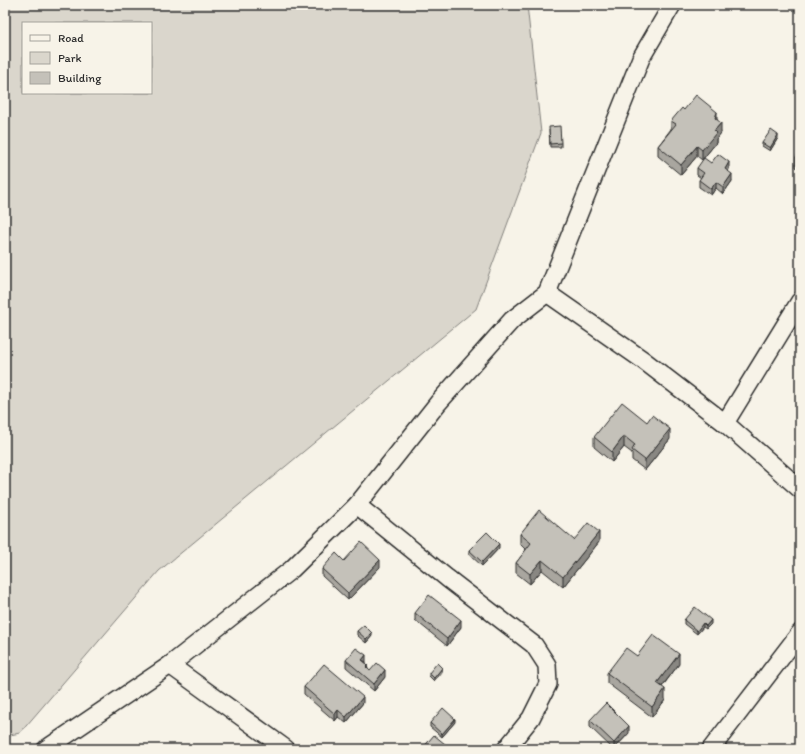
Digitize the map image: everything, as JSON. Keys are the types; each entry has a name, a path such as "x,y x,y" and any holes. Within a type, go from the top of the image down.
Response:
{"street":[{"path":"46,749 170,665 292,569 357,504 438,403 512,320 547,292 641,58 672,5"},
{"path":"547,292 643,360 725,423 800,489"},
{"path":"725,423 800,301"},
{"path":"357,504 447,578 534,645 547,665 548,684 530,718 506,749"},
{"path":"711,749 800,633"},
{"path":"170,665 286,749"}],"green space":[{"path":"5,5 527,5 541,133 476,309 159,571 20,733 5,736"}],"building":[{"path":"696,95 717,112 715,118 721,123 714,131 716,133 702,150 697,146 681,165 658,146 676,124 671,121 682,108 684,110"},
{"path":"560,126 561,143 550,144 549,127"},
{"path":"771,130 778,135 770,148 762,143"},
{"path":"800,152 800,159 796,157"},
{"path":"718,154 729,162 725,169 732,174 723,187 716,182 711,189 699,180 704,173 697,168 704,158 711,163"},
{"path":"622,402 647,422 652,415 670,429 645,460 632,450 635,445 624,436 612,452 594,437"},
{"path":"539,510 574,540 588,523 599,532 563,577 542,560 530,574 516,563 531,543 520,534"},
{"path":"487,532 499,544 482,562 469,550"},
{"path":"361,542 380,560 348,593 322,569 336,553 344,561"},
{"path":"429,595 461,620 447,639 415,613"},
{"path":"695,607 711,620 706,626 703,623 697,631 684,620"},
{"path":"364,625 372,633 366,639 357,631"},
{"path":"653,635 679,654 657,683 665,689 652,707 607,673 626,648 637,656"},
{"path":"356,648 366,655 362,660 368,665 366,667 370,671 377,663 385,670 374,684 346,660"},
{"path":"437,663 442,668 434,678 429,673"},
{"path":"324,664 363,697 346,717 338,710 335,714 304,687"},
{"path":"606,703 629,726 614,743 590,720"},
{"path":"443,708 455,719 442,734 430,723"},
{"path":"434,735 451,749 422,749"}]}
